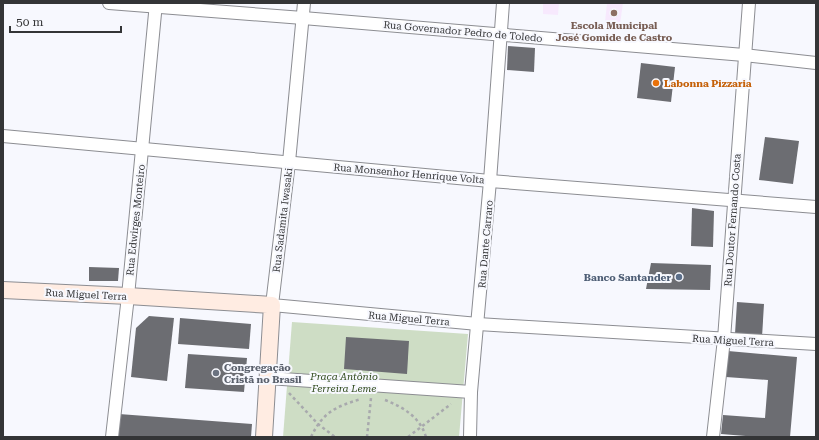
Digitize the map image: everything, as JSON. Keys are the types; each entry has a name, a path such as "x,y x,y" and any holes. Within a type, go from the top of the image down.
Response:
{"main road":[{"name":"Rua Miguel Terra","path":"3,290 272,305"},
{"name":"Rua Sadamita Iwasaki","path":"264,437 272,378 272,305"}],"street":[{"name":"Rua Governador Pedro de Toledo","path":"109,3 156,5 744,55 816,63"},
{"name":"Rua Sadamita Iwasaki","path":"272,305 289,162 304,3"},
{"name":"Rua Dante Carraro","path":"470,437 469,392 478,324 503,3"},
{"name":"Rua Doutor Fernando Costa","path":"713,437 724,339 733,201 749,3"},
{"name":"Rua Edwirges Monteiro","path":"112,437 128,296 156,5"},
{"name":"Rua Monsenhor Henrique Volta","path":"3,136 490,181 816,207"},
{"name":"Rua Miguel Terra","path":"272,305 478,324 816,344"},
{"path":"272,378 469,392"}],"path":[{"path":"272,378 318,424 334,437"},
{"path":"367,437 372,385"},
{"path":"408,437 469,392"},
{"path":"311,437 323,418 338,406 362,398 377,398"},
{"path":"383,399 401,406 411,413 422,427 426,437"}],"shaded area":[{"path":"543,3 559,3 558,15 543,14"},
{"name":"Escola Municipal José Gomide de Castro","path":"607,3 623,3 620,24 605,22"}],"green space":[{"name":"Praça Antônio Ferreira Leme","path":"292,322 468,334 459,437 283,437"}],"building":[{"path":"508,46 535,48 534,72 507,70"},
{"name":"Labonna Pizzaria","path":"641,63 675,67 671,102 637,98"},
{"path":"765,137 799,141 793,184 759,180"},
{"path":"692,208 714,211 713,247 691,246"},
{"name":"Banco Santander","path":"651,263 711,265 710,290 646,289"},
{"path":"89,267 119,268 118,281 89,281"},
{"path":"737,302 764,304 762,337 735,334"},
{"path":"149,316 174,318 167,381 131,377 136,328"},
{"path":"180,318 251,324 249,349 178,344"},
{"path":"346,337 409,341 407,374 344,369"},
{"path":"728,351 797,357 790,437 758,437 721,434 723,415 765,418 768,380 726,377"},
{"name":"Congregação Cristã no Brasil","path":"188,354 247,358 244,392 185,388"},
{"path":"119,414 252,424 251,437 117,437"}],"place":[{"name":"Escola Municipal José Gomide de Castro","path":"614,13"},
{"name":"Labonna Pizzaria","path":"656,83"},
{"name":"Banco Santander","path":"679,277"},
{"name":"Congregação Cristã no Brasil","path":"216,373"}]}
